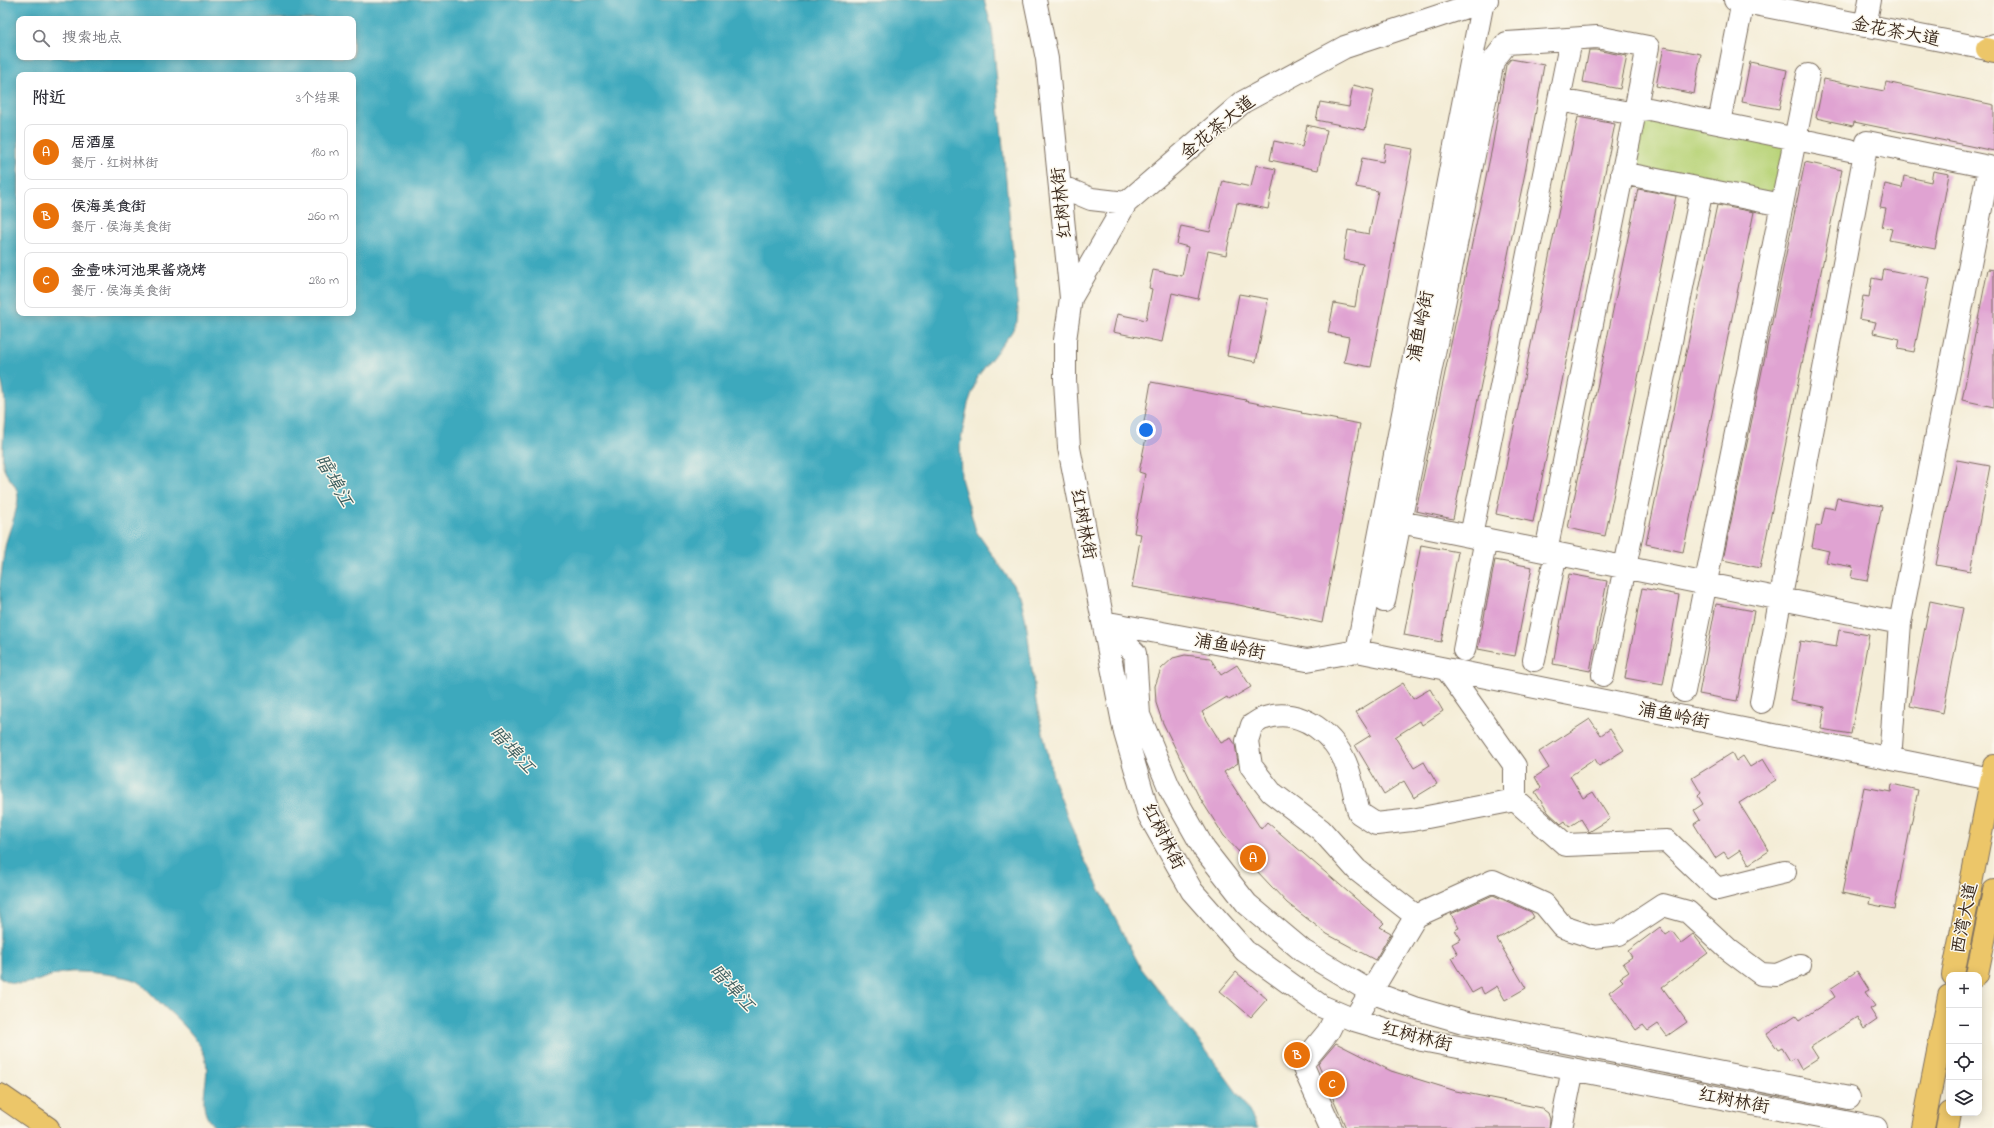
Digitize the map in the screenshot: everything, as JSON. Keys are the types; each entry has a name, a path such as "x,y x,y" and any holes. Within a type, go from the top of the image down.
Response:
{"main road":[{"name":"西湾大道","path":"1954,972 1993,773"},
{"name":"西湾大道","path":"1978,972 1994,891"},
{"path":"1923,1128 1947,1008"},
{"path":"0,1095 48,1128"},
{"path":"1947,1128 1949,1116"}],"street":[{"name":"红树林街","path":"1035,0 1047,59 1070,298 1065,340 1065,380 1069,448 1125,733 1149,815 1192,891 1245,951 1299,992 1346,1017 1422,1040 1876,1128"},
{"path":"1865,26 1870,0"},
{"name":"金花茶大道","path":"1070,298 1126,203 1243,102 1345,47 1485,1"},
{"name":"浦鱼岭街","path":"1357,652 1485,1"},
{"path":"1719,123 1739,1"},
{"name":"金花茶大道","path":"1739,1 1992,50"},
{"path":"1384,601 1492,61 1507,43 1571,40 1597,37 1648,47 1622,173 1551,552 1534,660"},
{"path":"1464,650 1478,538 1571,40"},
{"path":"1684,691 1808,75"},
{"path":"1559,100 1624,112 1635,112 1649,109 1850,150"},
{"path":"1761,702 1867,142 1989,167 1900,623 1891,746"},
{"path":"1622,173 1782,205"},
{"path":"1060,186 1091,199 1126,203"},
{"path":"1603,675 1702,189"},
{"path":"1400,522 1900,623"},
{"path":"1104,622 1135,653 1139,715 1169,787 1204,849 1247,904 1303,951 1371,992 1414,1008 1464,1022 1849,1098"},
{"name":"浦鱼岭街","path":"1104,622 1307,660 1357,652 1993,773"},
{"path":"1447,670 1515,766 1515,800 1566,845 1667,842 1717,889 1785,872"},
{"path":"1416,916 1357,870 1321,830 1271,792 1251,766 1247,741 1252,725 1265,718 1285,716 1308,720 1330,739 1348,768 1359,813 1376,824 1412,820 1515,800"},
{"path":"1331,1128 1302,1064 1328,1032 1346,1017 1371,992 1416,916 1493,881 1544,904 1563,927 1593,937 1619,934 1663,905 1688,912 1729,950 1761,974 1777,975 1800,965"},
{"path":"1561,1128 1573,1069"}],"green space":[{"path":"1644,116 1787,146 1777,197 1634,167"}],"water":[{"name":"暗埠江","path":"0,0 984,0 992,28 1018,311 1017,322 1011,333 978,376 968,404 960,444 961,478 976,531 1020,595 1026,621 1036,702 1054,781 1083,857 1141,968 1205,1049 1244,1102 1258,1128 216,1128 209,1120 205,1112 204,1093 207,1073 204,1054 200,1046 183,1024 141,984 125,977 84,972 60,973 34,982 16,984 8,982 0,977 0,584 6,542 15,514 18,498 16,488 6,474 3,465 2,454 5,400 0,378"}],"building":[{"path":"1664,47 1701,54 1694,94 1656,86"},
{"path":"1589,50 1627,56 1620,89 1583,82"},
{"path":"1511,59 1544,65 1525,173 1453,519 1416,511 1492,148 1506,65"},
{"path":"1750,62 1787,70 1779,109 1742,102"},
{"path":"1824,79 1884,91 1886,82 1994,105 1994,151 1854,122 1853,126 1816,118"},
{"path":"1353,85 1374,90 1365,130 1316,120 1320,102 1349,107"},
{"path":"1578,117 1615,124 1533,522 1496,514"},
{"path":"1307,125 1327,130 1318,170 1270,160 1274,141 1302,147"},
{"path":"1386,144 1413,149 1371,367 1344,362 1349,337 1328,333 1334,303 1355,307 1363,264 1343,260 1348,230 1369,234 1378,191 1356,187 1362,158 1383,162"},
{"path":"1805,162 1842,170 1760,568 1723,560"},
{"path":"1256,165 1276,169 1268,209 1237,203 1226,255 1208,251 1198,299 1172,293 1162,342 1113,332 1117,314 1146,320 1152,289 1149,288 1153,270 1182,276 1188,247 1177,244 1181,226 1210,232 1223,181 1251,187"},
{"path":"1933,171 1949,174 1935,249 1889,240 1892,229 1882,227 1886,208 1880,207 1885,184 1902,188 1904,176 1931,182"},
{"path":"1638,189 1676,196 1605,536 1568,528"},
{"path":"1717,205 1754,212 1683,552 1646,544"},
{"path":"1884,269 1929,278 1914,352 1898,349 1900,339 1873,333 1876,322 1859,319 1863,296 1869,297 1872,278 1882,280"},
{"path":"1988,269 1994,270 1994,407 1962,400"},
{"path":"1239,294 1268,299 1256,362 1227,356"},
{"path":"1151,382 1360,424 1322,623 1234,604 1132,587 1141,534 1134,533 1145,474 1139,472 1149,423 1144,422"},
{"path":"1957,460 1990,466 1970,571 1936,565"},
{"path":"1837,498 1882,506 1867,581 1851,578 1853,567 1826,562 1829,551 1812,547 1816,525 1821,526 1825,507 1834,509"},
{"path":"1421,545 1458,552 1441,642 1404,635"},
{"path":"1495,560 1532,567 1515,656 1478,649"},
{"path":"1569,574 1607,581 1590,671 1553,664"},
{"path":"1642,588 1679,595 1663,685 1625,678"},
{"path":"1930,601 1963,608 1943,713 1910,706"},
{"path":"1716,604 1754,611 1737,701 1699,694"},
{"path":"1839,630 1869,635 1851,734 1821,729 1825,707 1790,701 1800,641 1836,647"},
{"path":"1185,655 1210,658 1221,675 1237,665 1251,687 1229,700 1227,697 1202,712 1221,743 1231,738 1235,744 1238,763 1224,772 1261,829 1267,822 1384,923 1380,927 1391,933 1375,960 1327,934 1287,903 1224,836 1198,795 1162,721 1156,703 1155,686 1161,669 1173,658"},
{"path":"1403,683 1413,699 1430,689 1443,711 1422,725 1420,721 1395,737 1414,768 1424,762 1437,784 1414,798 1404,781 1384,794 1355,745 1371,735 1356,712"},
{"path":"1590,719 1601,735 1610,729 1624,750 1599,766 1595,759 1570,776 1583,798 1593,792 1610,819 1589,832 1581,819 1569,827 1565,821 1561,824 1548,812 1535,792 1541,788 1535,777 1549,768 1539,752"},
{"path":"1732,753 1736,761 1743,756 1750,767 1763,759 1776,780 1739,803 1769,851 1749,864 1740,850 1728,858 1724,852 1715,858 1694,824 1700,820 1694,810 1703,804 1698,796 1701,793 1692,778"},
{"path":"1892,784 1918,790 1894,909 1869,904 1870,899 1842,893 1864,787 1891,792"},
{"path":"1493,895 1531,912 1534,917 1497,939 1526,988 1505,1000 1497,986 1484,994 1481,988 1472,993 1451,958 1458,954 1452,944 1461,939 1455,930 1459,928 1451,914"},
{"path":"1660,927 1666,935 1672,931 1681,943 1693,934 1708,953 1662,987 1687,1022 1667,1036 1658,1024 1648,1031 1643,1025 1636,1030 1609,992 1623,981 1620,978 1629,972 1623,963 1632,957 1628,951"},
{"path":"1857,971 1869,990 1865,992 1875,1006 1870,1009 1877,1020 1864,1029 1857,1017 1811,1047 1818,1058 1801,1069 1795,1058 1790,1061 1782,1048 1778,1050 1767,1034 1796,1015 1800,1020 1835,997 1830,989"},
{"path":"1236,972 1267,999 1251,1017 1220,991"},
{"path":"1336,1043 1391,1071 1456,1091 1541,1108 1548,1113 1550,1119 1549,1128 1346,1128 1318,1064"}],"place":[{"name":"居酒屋","path":"1253,858"},
{"name":"侯海美食街","path":"1297,1055"},
{"name":"金壹味河池果酱烧烤","path":"1332,1084"}]}
